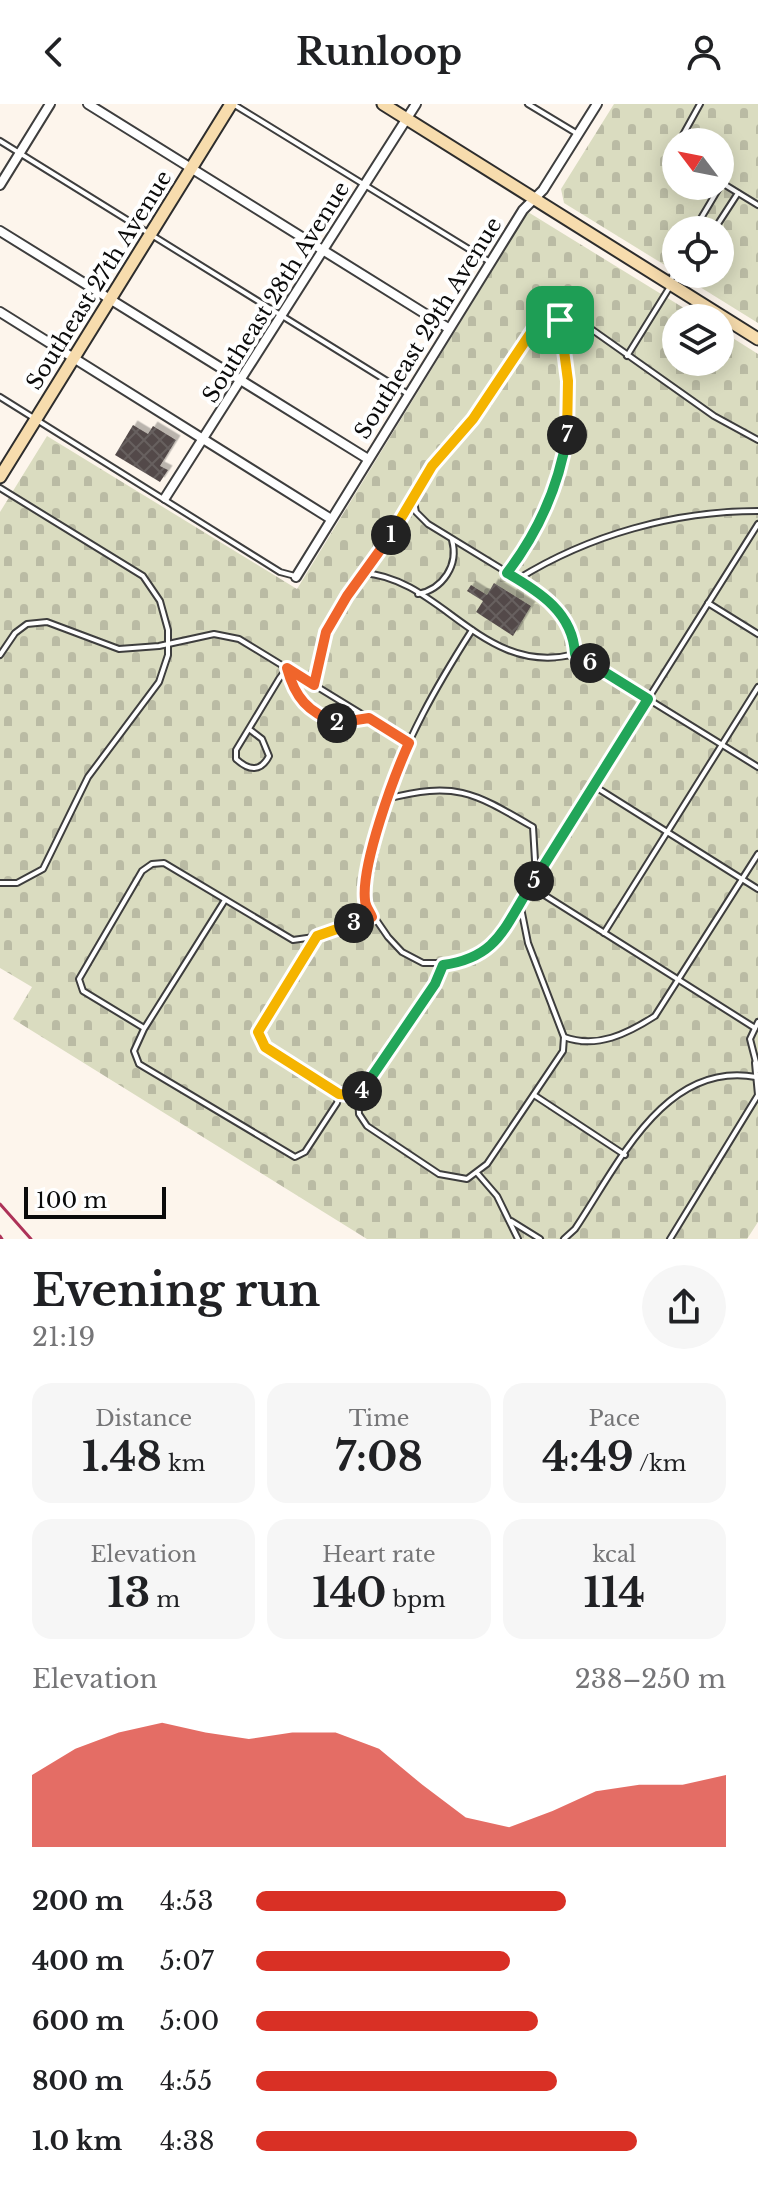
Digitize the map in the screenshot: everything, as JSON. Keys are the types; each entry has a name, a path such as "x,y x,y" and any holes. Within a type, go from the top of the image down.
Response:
{"main road":[{"name":"Southeast 27th Avenue","path":"0,477 232,104"},
{"path":"383,104 662,279"},
{"path":"676,288 758,339"}],"street":[{"path":"0,185 50,104"},
{"path":"88,104 448,328"},
{"name":"Southeast 28th Avenue","path":"165,498 242,382 416,104"},
{"name":"Southeast 29th Avenue","path":"296,577 490,262 597,104"},
{"path":"0,231 368,459"},
{"path":"0,312 331,519"}],"lane":[{"path":"232,104 490,262"},
{"path":"528,104 578,135"},
{"path":"687,128 700,104"},
{"path":"0,141 408,394"},
{"path":"734,190 757,204"},
{"path":"723,216 738,193"},
{"path":"627,356 669,288"},
{"path":"314,685 326,632 389,538 432,466 473,419 538,322 577,319 714,416 758,440"},
{"path":"507,573 526,548 560,475 567,434 568,381 560,320"},
{"path":"0,397 280,572 296,577"},
{"path":"0,488 143,576 160,601 168,643 159,682 88,777 43,869 17,883 0,883"},
{"path":"413,495 416,512 452,539 541,593 574,634 575,654"},
{"path":"518,579 549,560 647,525 703,514 758,511"},
{"path":"472,630 443,676 409,743 386,799 366,882 364,902 372,917 402,952 423,963 443,965 482,955 494,946 758,524"},
{"path":"418,594 429,592 447,574 456,554 452,539"},
{"path":"363,573 397,581 510,652 553,660 575,654 758,767"},
{"path":"708,603 758,634"},
{"path":"0,655 15,633 27,624 47,622 119,649 214,634 227,636 239,639 409,743"},
{"path":"287,668 293,688 316,714 337,723 369,718"},
{"path":"249,729 262,739 269,756 265,764 256,769 245,768 236,759 236,750 249,729 287,668"},
{"path":"604,933 758,687"},
{"path":"593,786 758,889"},
{"path":"386,799 449,788 481,796 533,827 536,877"},
{"path":"564,1037 590,1043 635,1028 655,1016 758,854"},
{"path":"144,1029 83,991 79,979 142,871 152,864 164,863 293,940 317,936 372,917"},
{"path":"530,886 755,1028"},
{"path":"225,900 144,1029 134,1051 139,1064 283,1154 295,1157 305,1152 337,1103 339,1094"},
{"path":"443,965 435,984 358,1096 359,1114 367,1126 439,1174 453,1179 478,1174 563,1051 564,1037 528,943 519,902"},
{"path":"317,936 258,1032 259,1041 339,1094 358,1096"},
{"path":"758,1022 750,1039 758,1070"},
{"path":"670,1239 758,1095 756,1063"},
{"path":"564,1239 575,1229 651,1117 676,1095 725,1075 756,1077"},
{"path":"534,1095 625,1155"},
{"path":"478,1174 497,1196 518,1239"},
{"path":"509,1220 540,1239"}],"green space":[{"path":"614,104 758,104 758,323 734,308 734,304 727,304 702,288 734,288 734,216 662,216 662,263 564,203 561,189"},
{"path":"528,212 677,304 662,304 662,376 734,376 734,339 758,354 758,1222 747,1239 367,1239 13,1019 32,987 0,968 0,512 47,436 297,589"}],"building":[{"path":"133,425 148,434 153,426 176,440 160,466 168,470 160,482 115,455"},
{"path":"494,583 531,606 513,636 476,612 483,601 467,591 471,585 487,595"}],"railway":[{"path":"0,1204 31,1239"}],"route":[{"path":"560,320 568,381 567,434 560,475 526,548 507,573 541,593 560,614 574,634 575,654 648,699 494,946 462,963 443,965 435,984 358,1096 339,1094 265,1047 259,1041 258,1032 317,936 372,917 364,902 366,882 392,779 409,743 369,718 337,723 316,714 306,707 293,688 287,668 314,685 326,632 347,596 389,538 432,466 473,419 521,343 538,322 560,320"}]}
